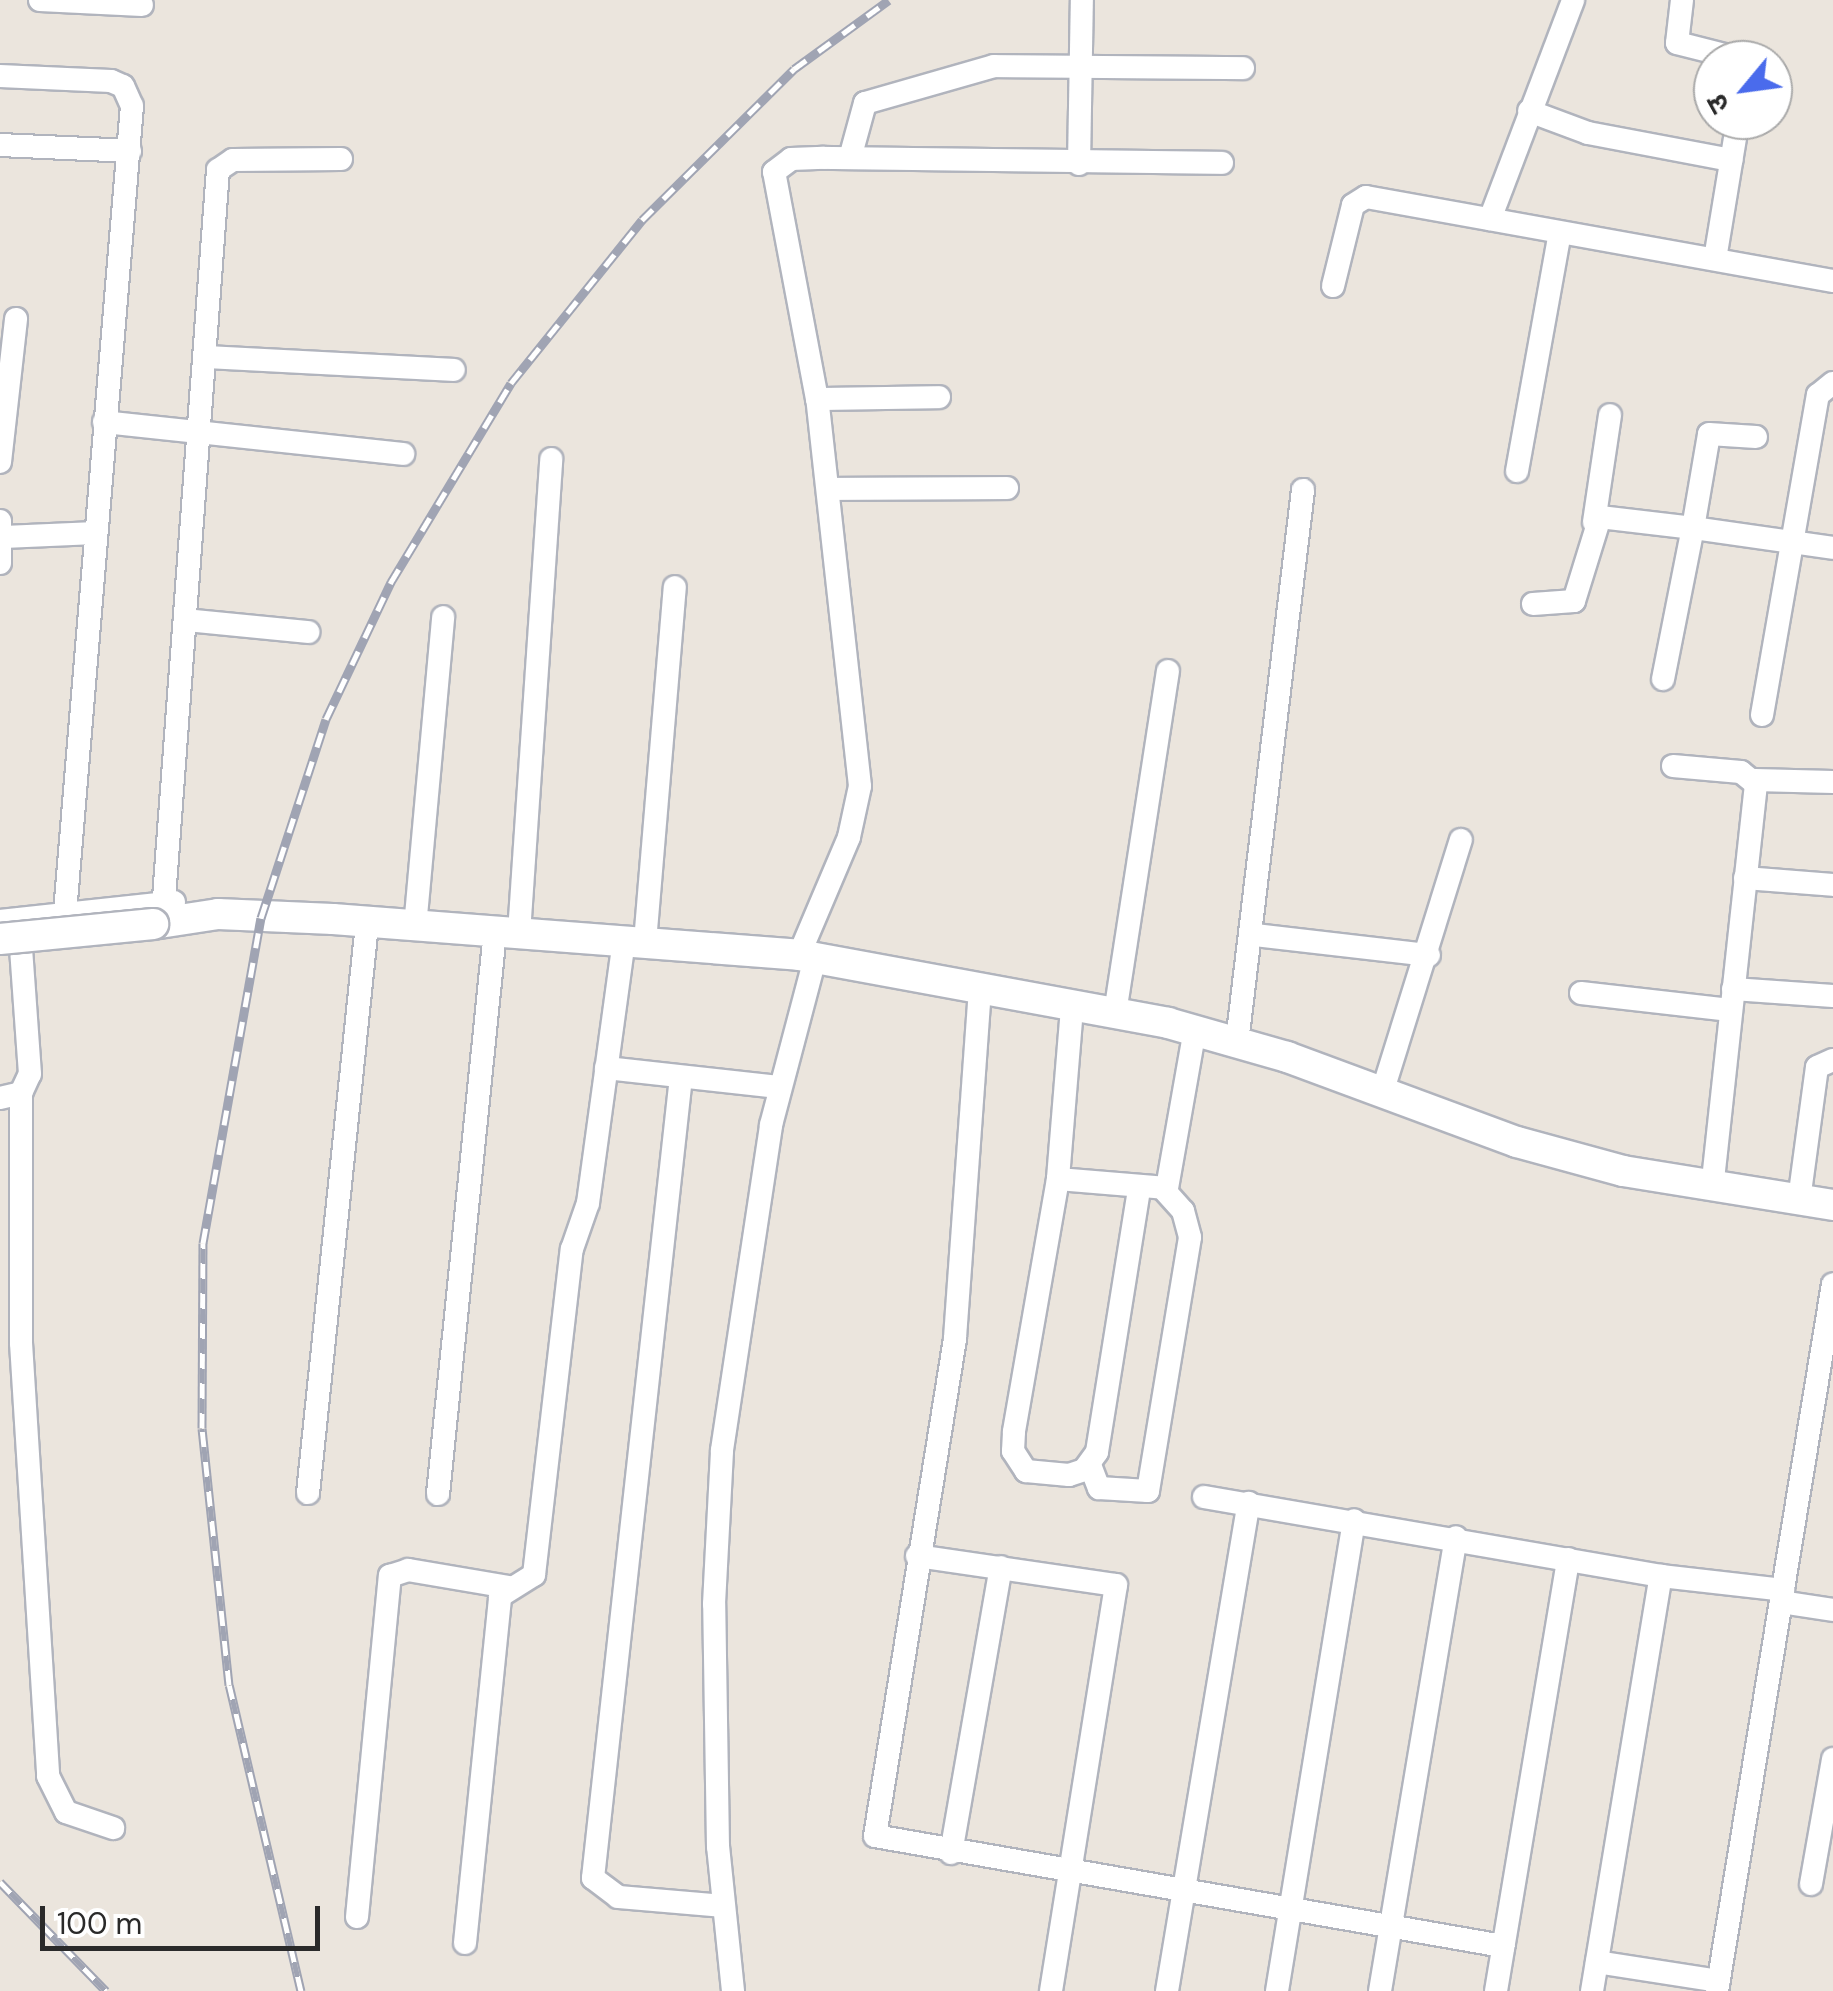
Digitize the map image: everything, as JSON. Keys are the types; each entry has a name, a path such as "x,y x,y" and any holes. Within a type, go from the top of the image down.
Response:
{"main road":[{"path":"6,926 167,914 507,932 807,957 1195,1030 1517,1142 1712,1186 1833,1206"}],"street":[{"path":"40,0 142,5"},
{"path":"1079,164 1082,0"},
{"path":"1490,220 1573,0"},
{"path":"1682,0 1678,43 1693,47"},
{"path":"850,158 865,103 994,66 1243,68"},
{"path":"0,76 123,86 132,106 66,913"},
{"path":"1529,111 1588,133 1731,160"},
{"path":"1715,259 1734,140"},
{"path":"0,145 130,151"},
{"path":"113,1828 66,1812 48,1776 10,1096 30,1074 6,926 66,913 167,914 185,620 204,432 222,165 341,159"},
{"path":"733,1991 722,1906 718,1508 746,1266 779,1088 807,957 859,802 818,399 773,181 791,159 1222,162"},
{"path":"1332,286 1360,198 1833,281"},
{"path":"1517,471 1560,233"},
{"path":"0,462 16,319"},
{"path":"208,357 454,370"},
{"path":"1762,715 1793,540 1822,433 1820,388 1833,384"},
{"path":"818,399 939,397"},
{"path":"1532,604 1574,601 1594,522 1610,415"},
{"path":"104,422 404,454"},
{"path":"1663,679 1709,434 1756,437"},
{"path":"438,1494 507,932 551,458"},
{"path":"829,489 1007,488"},
{"path":"1237,1042 1255,934 1303,490"},
{"path":"1594,522 1624,516 1833,548"},
{"path":"0,564 2,529 96,532"},
{"path":"465,1943 500,1596 534,1575 572,1248 588,1203 606,1068 634,942 675,586"},
{"path":"416,927 444,617"},
{"path":"185,620 308,632"},
{"path":"1115,1013 1168,671"},
{"path":"1673,766 1755,780 1833,782"},
{"path":"1712,1186 1755,780"},
{"path":"1382,1092 1429,955 1461,840"},
{"path":"1745,878 1833,885"},
{"path":"308,1492 367,924"},
{"path":"1255,934 1429,955"},
{"path":"980,989 955,1339 873,1826 881,1840 1503,1946"},
{"path":"1581,993 1731,1000 1833,996"},
{"path":"1072,1008 1058,1178 1040,1248 1013,1451 1026,1470 1069,1475 1090,1465"},
{"path":"1164,1190 1195,1030"},
{"path":"1798,1200 1817,1068 1833,1060"},
{"path":"606,1068 779,1088"},
{"path":"681,1077 593,1878 618,1897 722,1906"},
{"path":"1058,1178 1139,1191 1164,1190 1183,1210 1190,1237 1148,1491 1099,1488 1090,1465 1139,1191"},
{"path":"1597,1962 1718,1986 1829,1332 1833,1284"},
{"path":"1204,1497 1782,1596 1833,1610"},
{"path":"1168,1991 1180,1892 1249,1504"},
{"path":"1277,1991 1354,1520"},
{"path":"1380,1991 1456,1538"},
{"path":"917,1556 1116,1586 1052,1991"},
{"path":"1496,1991 1568,1559"},
{"path":"951,1853 1002,1567"},
{"path":"357,1916 390,1576 408,1570 509,1587"},
{"path":"1592,1991 1661,1576"},
{"path":"1811,1884 1833,1759"}],"railway":[{"path":"301,1991 229,1685 202,1428 203,1243 261,918 326,719 391,582 511,383 642,220 794,69 889,0"},
{"path":"0,1882 106,1991"}]}
